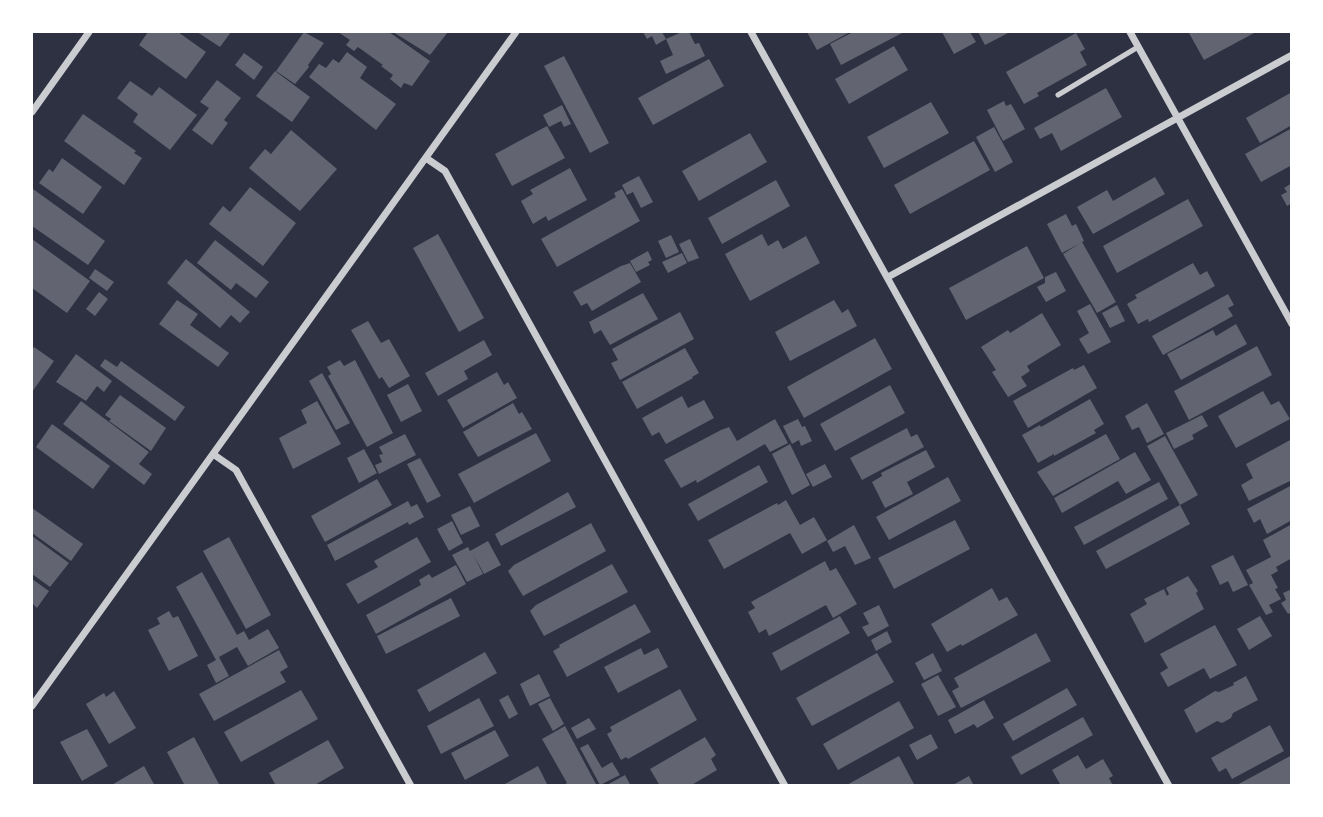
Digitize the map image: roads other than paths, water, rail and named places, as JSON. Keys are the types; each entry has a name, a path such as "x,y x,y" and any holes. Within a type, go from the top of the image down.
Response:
{"street":[{"path":"32,112 89,32"},
{"path":"32,706 516,32"},
{"path":"751,32 1169,786"},
{"path":"1130,32 1292,324"},
{"path":"888,277 1292,55"},
{"path":"426,158 445,172 785,786"},
{"path":"213,454 236,470 411,786"}],"lane":[{"path":"1058,95 1139,47"}]}
